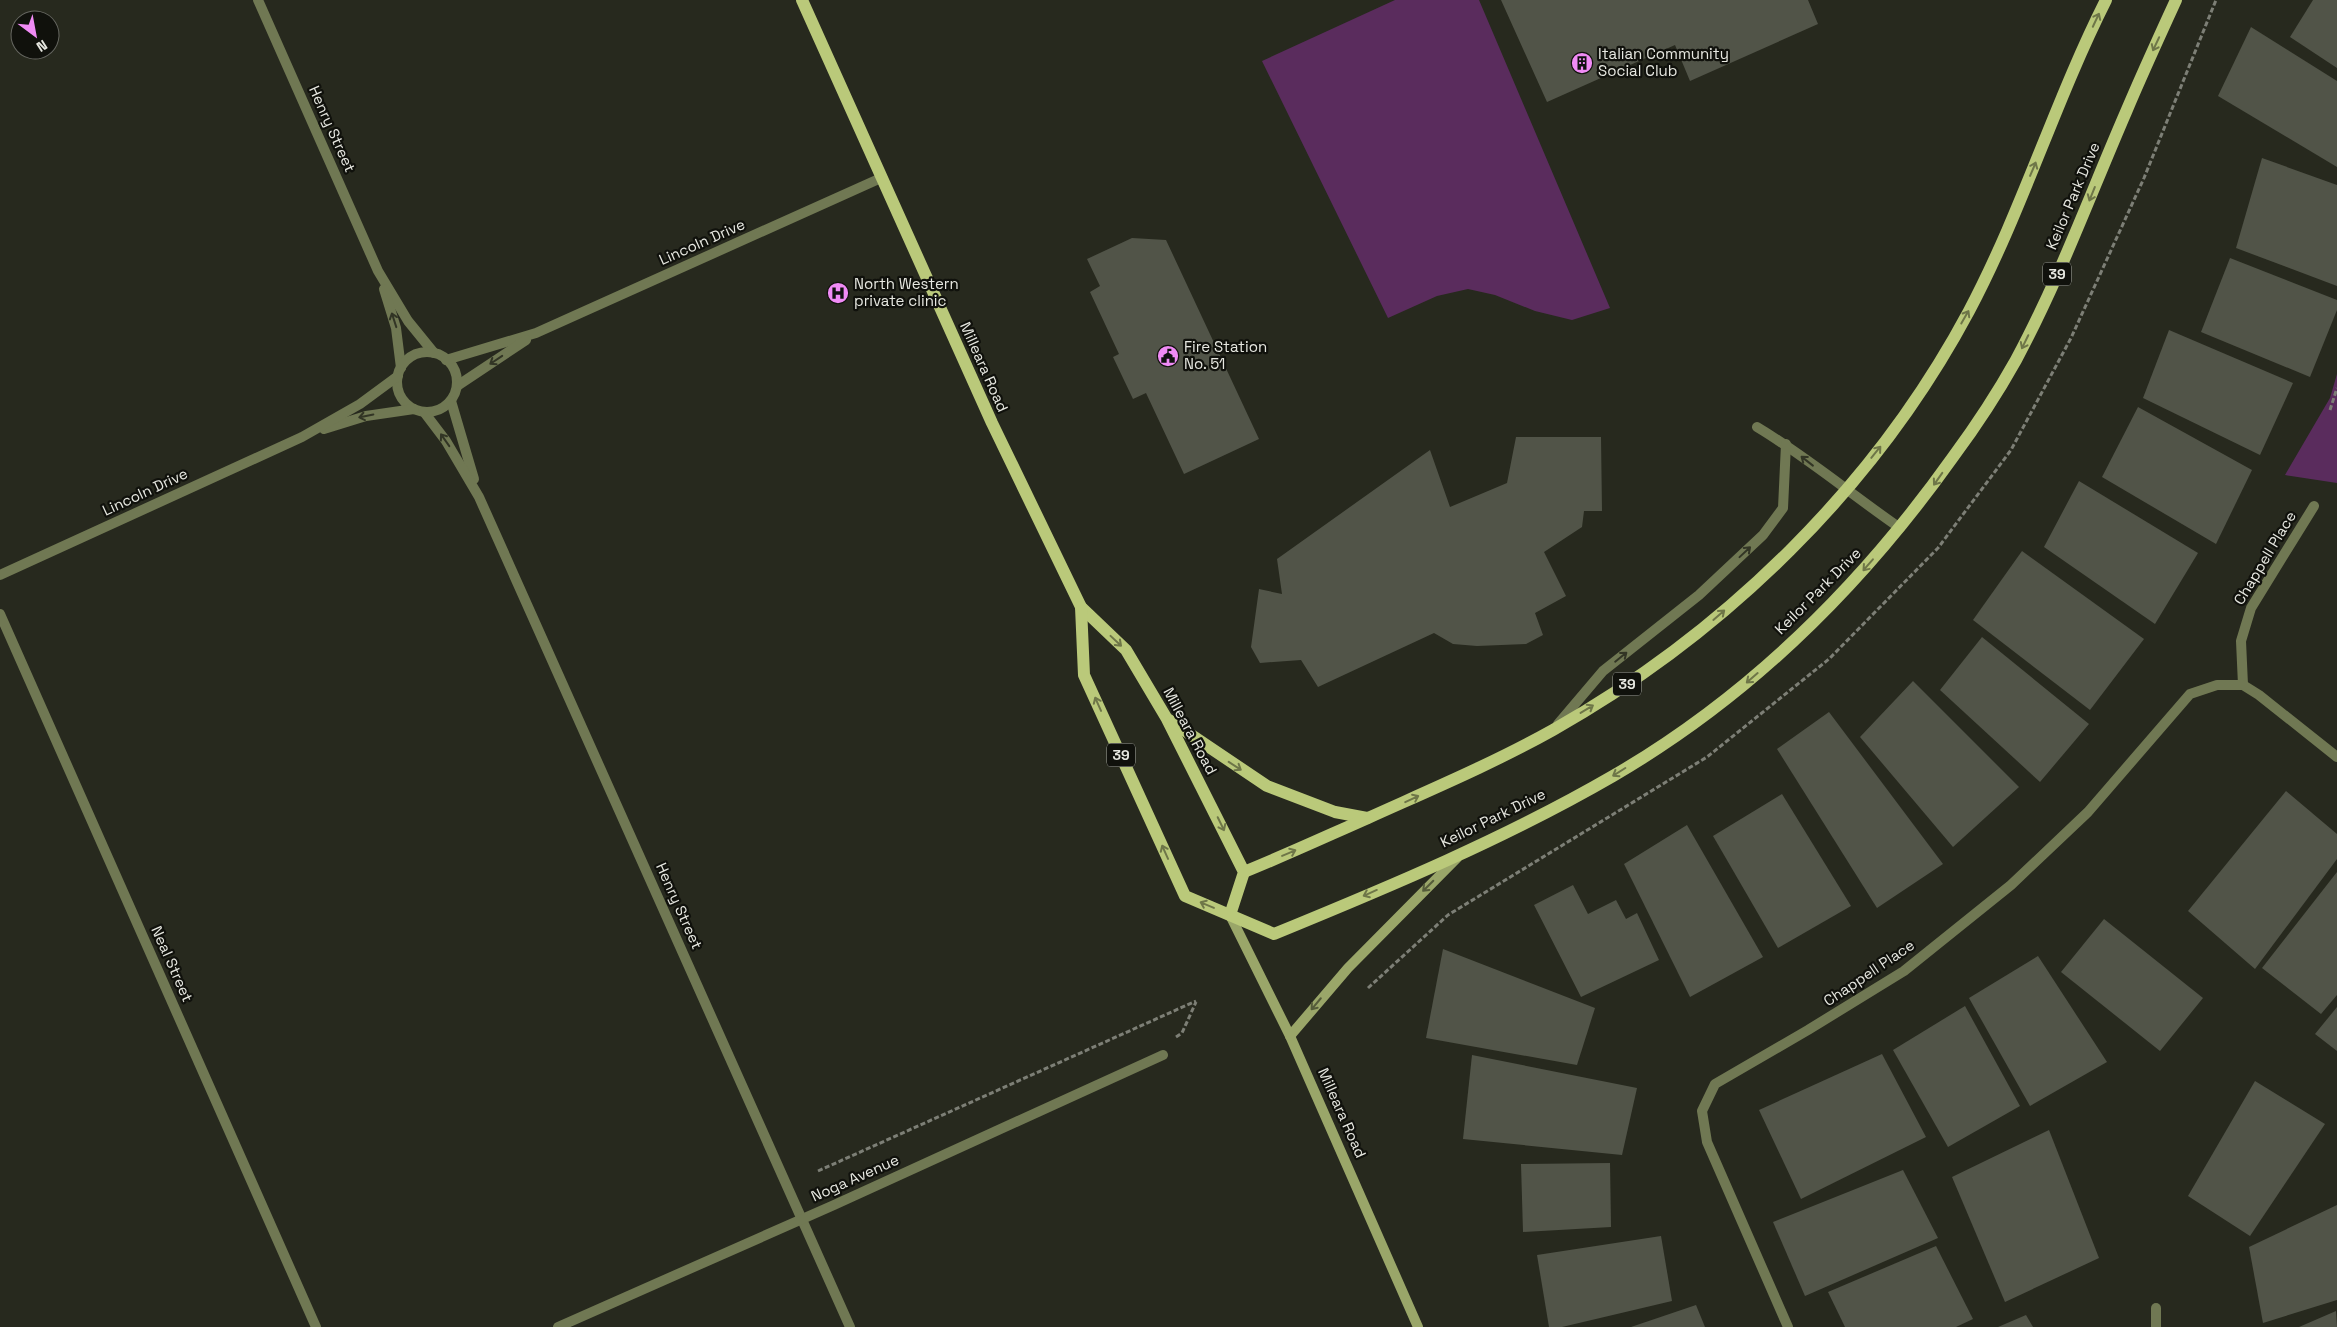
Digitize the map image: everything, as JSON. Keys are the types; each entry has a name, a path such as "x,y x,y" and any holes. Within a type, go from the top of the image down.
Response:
{"main road":[{"name":"Milleara Road","path":"802,0 992,423 1081,607 1126,650 1167,719 1244,872"},
{"name":"39","path":"1244,872 1489,762 1552,730 1607,698 1669,656 1706,626 1797,543 1846,490 1914,401 1968,314 2009,227 2106,0"},
{"name":"Keilor Park Drive","path":"1230,915 1274,934 1462,852 1612,776 1715,707 1779,654 1821,614 1900,528 1987,410 2016,360 2076,236 2125,112 2176,0"},
{"name":"Milleara Road","path":"1081,607 1084,675 1185,896 1230,915 1290,1036 1418,1327"},
{"name":"39","path":"1167,719 1267,786 1335,812 1367,818"},
{"path":"1290,1036 1348,968 1462,852"},
{"path":"1230,915 1244,872"}],"street":[{"name":"Henry Street","path":"258,0 378,271 396,328 400,372"},
{"name":"Lincoln Drive","path":"446,360 536,334 882,178"},
{"name":"Henry Street","path":"378,271 408,321 434,353"},
{"name":"Lincoln Drive","path":"457,386 536,334"},
{"path":"424,353 434,353 453,367 457,386 451,401 443,408 419,411 406,404 400,396 400,372 415,356 424,353"},
{"name":"Lincoln Drive","path":"0,575 302,437 360,404 400,372"},
{"name":"Henry Street","path":"451,401 479,497"},
{"name":"Henry Street","path":"419,411 446,441 479,497 850,1327"},
{"name":"Lincoln Drive","path":"302,437 366,416 419,411"},
{"path":"1758,427 1786,444 1900,528"},
{"path":"1552,730 1603,672 1699,595 1763,535 1782,508 1786,444"},
{"name":"Chappell Place","path":"1788,1327 1707,1142 1702,1111 1715,1084 1904,971 2011,885 2088,812 2190,694 2217,685 2243,685 2241,641 2251,608 2314,506"},
{"name":"Neal Street","path":"0,614 316,1327"},
{"path":"2243,685 2259,695 2337,757"},
{"name":"Noga Avenue","path":"558,1327 1163,1054"},
{"path":"2156,1308 2156,1327"}],"path":[{"path":"2330,410 2337,388"},
{"path":"818,1171 1196,1001 1182,1033 1175,1037 1163,1054"}],"shaded area":[{"path":"1395,0 1479,0 1610,308 1572,320 1535,311 1495,295 1468,289 1437,296 1388,318 1262,61"},
{"path":"2337,374 2337,483 2285,475 2330,398"}],"building":[{"name":"Italian Community Social Club","path":"1501,0 1808,0 1818,24 1690,81 1675,45 1547,102"},
{"path":"2313,0 2337,0 2337,68 2290,37"},
{"path":"2251,27 2337,81 2337,167 2218,96"},
{"path":"2262,158 2337,185 2337,286 2236,248"},
{"name":"Fire Station No. 51","path":"1132,238 1166,240 1259,439 1184,474 1146,393 1133,399 1113,357 1119,354 1090,292 1100,286 1087,259"},
{"path":"2230,258 2337,300 2337,310 2310,377 2201,332"},
{"path":"2169,330 2293,383 2260,455 2143,398"},
{"path":"2138,407 2252,470 2216,544 2102,477"},
{"path":"1516,437 1601,437 1602,511 1584,511 1582,527 1544,552 1566,596 1535,613 1543,635 1526,644 1477,646 1453,644 1434,633 1318,687 1301,660 1260,663 1251,647 1259,589 1282,594 1277,559 1430,450 1450,507 1507,483"},
{"path":"2079,481 2198,553 2155,624 2044,547"},
{"path":"2022,551 2144,639 2090,710 1973,620"},
{"path":"1982,637 2089,724 2040,782 1940,690"},
{"path":"1913,681 2019,787 1953,847 1860,737"},
{"path":"1829,712 1943,864 1877,908 1777,749"},
{"path":"2286,791 2337,834 2337,859 2255,969 2188,911"},
{"path":"1782,794 1851,906 1778,948 1713,836"},
{"path":"1687,825 1763,957 1690,997 1624,864"},
{"path":"2337,872 2337,995 2321,1014 2262,968"},
{"path":"1573,885 1588,914 1616,900 1626,919 1637,913 1659,960 1581,997 1534,905"},
{"path":"2104,919 2203,998 2160,1051 2061,972"},
{"path":"1443,949 1595,1008 1577,1065 1426,1038"},
{"path":"2038,956 2107,1062 2030,1106 1969,998"},
{"path":"1965,1006 2020,1106 1948,1147 1893,1050"},
{"path":"2337,1007 2337,1051 2315,1034"},
{"path":"1882,1054 1926,1137 1801,1199 1759,1110"},
{"path":"1472,1055 1637,1088 1622,1155 1463,1139"},
{"path":"2255,1081 2325,1124 2250,1236 2188,1196"},
{"path":"2049,1130 2099,1258 2005,1302 1952,1177"},
{"path":"1610,1163 1611,1227 1523,1232 1521,1164"},
{"path":"1903,1170 1938,1238 1805,1296 1773,1222"},
{"path":"2337,1205 2337,1300 2263,1323 2249,1247"},
{"path":"1661,1236 1672,1301 1562,1327 1549,1327 1537,1255"},
{"path":"1936,1246 1973,1319 1956,1327 1845,1327 1828,1292"},
{"path":"1696,1305 1705,1327 1631,1327"},
{"path":"2336,1311 2337,1327 2299,1327"},
{"path":"2026,1315 2033,1327 1998,1327"}],"place":[{"name":"Italian Community Social Club","path":"1582,63"},
{"name":"North Western private clinic","path":"838,293"},
{"name":"Fire Station No. 51","path":"1168,356"}]}
